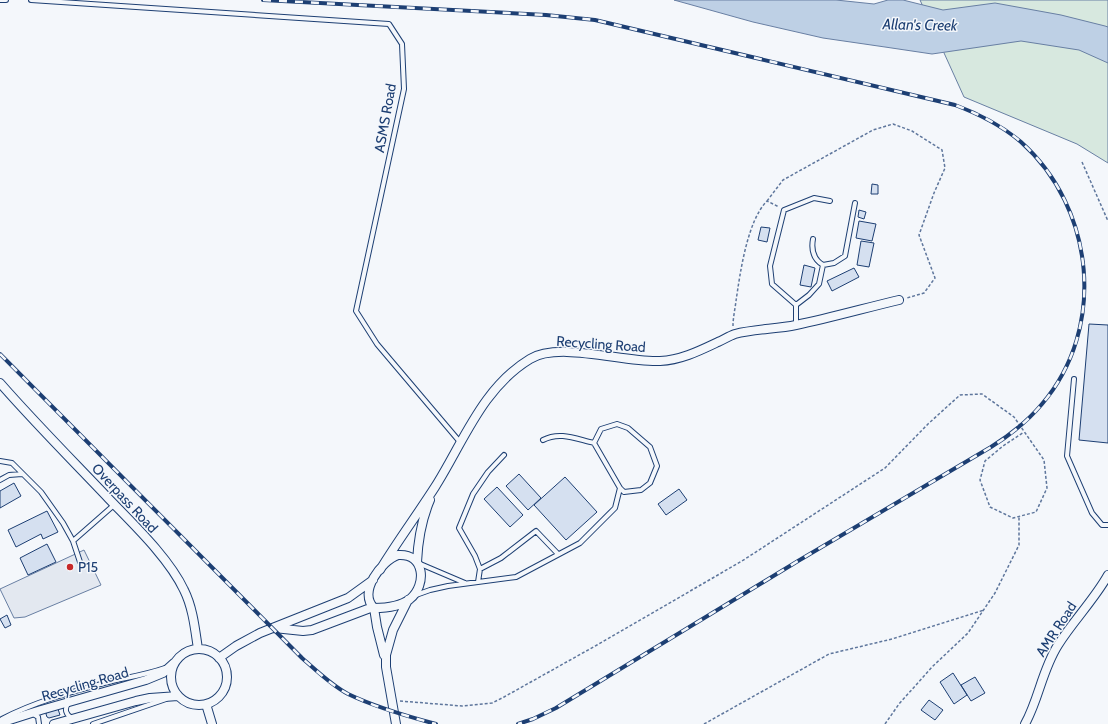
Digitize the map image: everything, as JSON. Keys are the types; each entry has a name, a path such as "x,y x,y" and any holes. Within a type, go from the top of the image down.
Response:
{"street":[{"name":"Recycling Road","path":"380,570 435,486 472,421 499,386 519,367 539,355 562,352 644,360 671,360 693,353 736,334 796,325 899,300"},
{"name":"Overpass Road","path":"0,383 29,416 156,550 183,588 191,609 198,649"},
{"path":"386,660 387,649 399,617 420,583 421,572 417,562 417,548 420,528 435,486"},
{"path":"396,724 386,660 377,628 374,607 369,597 370,588 373,580 387,561 398,555 409,556 417,562"},
{"name":"AMR Road","path":"1025,724 1033,711 1048,662 1058,644 1108,575"},
{"path":"219,658 246,640 272,627 338,602 355,593 373,580"},
{"path":"272,627 303,631 312,630 374,607 392,606 410,599"},
{"name":"Recycling Road","path":"0,722 153,678 163,673 184,653 198,649"},
{"path":"54,724 150,698 176,696 190,704 206,704 219,696 224,689 227,681 227,673 219,658 210,651 198,649"},
{"path":"174,663 171,677 176,696"},
{"path":"206,704 212,724"}],"lane":[{"path":"0,0 6,0"},
{"name":"ASMS Road","path":"32,0 389,24 402,44 404,89 356,311 377,344 460,442"},
{"path":"796,325 796,305 772,284 770,266 784,210 814,198 830,201"},
{"path":"813,239 811,248 816,261 823,265 834,263 845,256 855,203"},
{"path":"796,305 809,295 819,284 823,265"},
{"path":"1074,379 1067,456 1092,513 1102,524 1108,525"},
{"path":"543,440 560,434 594,443 620,488 624,492 641,490 650,483 657,466 650,448 628,428 617,424 601,429 594,443"},
{"path":"478,582 480,569 475,556 459,528 473,494 488,472 504,455"},
{"path":"0,461 12,463 40,492 63,523 74,541 80,562"},
{"path":"0,480 9,475 22,474"},
{"path":"410,599 440,588 516,577 580,543 615,508 620,488"},
{"path":"74,541 115,505"},
{"path":"480,569 502,558 536,531 558,554"},
{"path":"417,562 465,584"},
{"path":"0,722 23,709 43,702 102,684 156,671 174,663"},
{"path":"93,724 176,696"},
{"path":"73,701 67,705 66,711 71,717 76,718"},
{"path":"30,713 37,716 39,724"}],"path":[{"path":"736,334 733,325 738,288 748,239 761,207 767,202 783,180 873,130 893,124 912,131 942,150 945,168 934,193 919,235 935,278 924,293 899,300"},
{"path":"1082,162 1108,221"},
{"path":"767,202 784,210"},
{"path":"392,701 462,706 492,703 504,697 742,561 885,468 928,424 960,395 982,394 1014,416 1044,460 1048,488 1036,512 1013,518 990,507 980,480 986,461 1003,446 1024,432"},
{"path":"885,724 899,704 932,667 968,633 995,593 1019,545 1019,516"},
{"path":"704,724 829,654 892,639 984,610"}],"shaded area":[{"path":"920,0 1108,0 1108,163 1077,144 964,97"},
{"name":"P15","path":"84,550 101,585 25,617 14,618 0,589"}],"water":[{"name":"Allan's Creek","path":"674,0 836,0 874,4 888,0 903,0 943,10 995,3 1061,15 1108,27 1108,63 1079,50 1021,41 932,54 823,38 753,22"}],"building":[{"path":"872,184 878,185 878,194 871,194"},
{"path":"859,210 866,212 864,219 858,217"},
{"path":"859,221 876,224 872,241 856,238"},
{"path":"761,227 770,228 767,242 758,240"},
{"path":"861,241 874,243 869,267 857,265"},
{"path":"804,265 815,268 811,287 800,285"},
{"path":"854,268 859,277 832,291 827,281"},
{"path":"1089,324 1108,325 1108,443 1079,440"},
{"path":"519,474 541,498 528,510 506,486"},
{"path":"565,477 597,512 566,540 534,505"},
{"path":"14,483 21,496 0,508 0,491"},
{"path":"497,487 523,515 510,527 484,499"},
{"path":"679,489 687,500 666,515 658,504"},
{"path":"47,511 58,532 43,539 41,534 16,547 8,530"},
{"path":"47,544 56,562 28,575 20,558"},
{"path":"7,615 11,625 5,628 0,619"},
{"path":"953,673 967,695 954,704 940,682"},
{"path":"975,677 985,693 971,701 961,685"},
{"path":"929,700 943,710 935,720 921,710"},
{"path":"58,709 60,715 49,718 47,717 47,712"}],"railway":[{"path":"263,0 546,15 595,20 955,105 990,120 1021,142 1046,169 1065,200 1077,234 1084,269 1083,305 1077,340 1063,374 1036,411 1012,433 556,708 533,719 518,724"},
{"path":"0,354 302,658 324,678 358,699 391,711 436,724"}],"place":[{"name":"P15","path":"70,567"}]}
